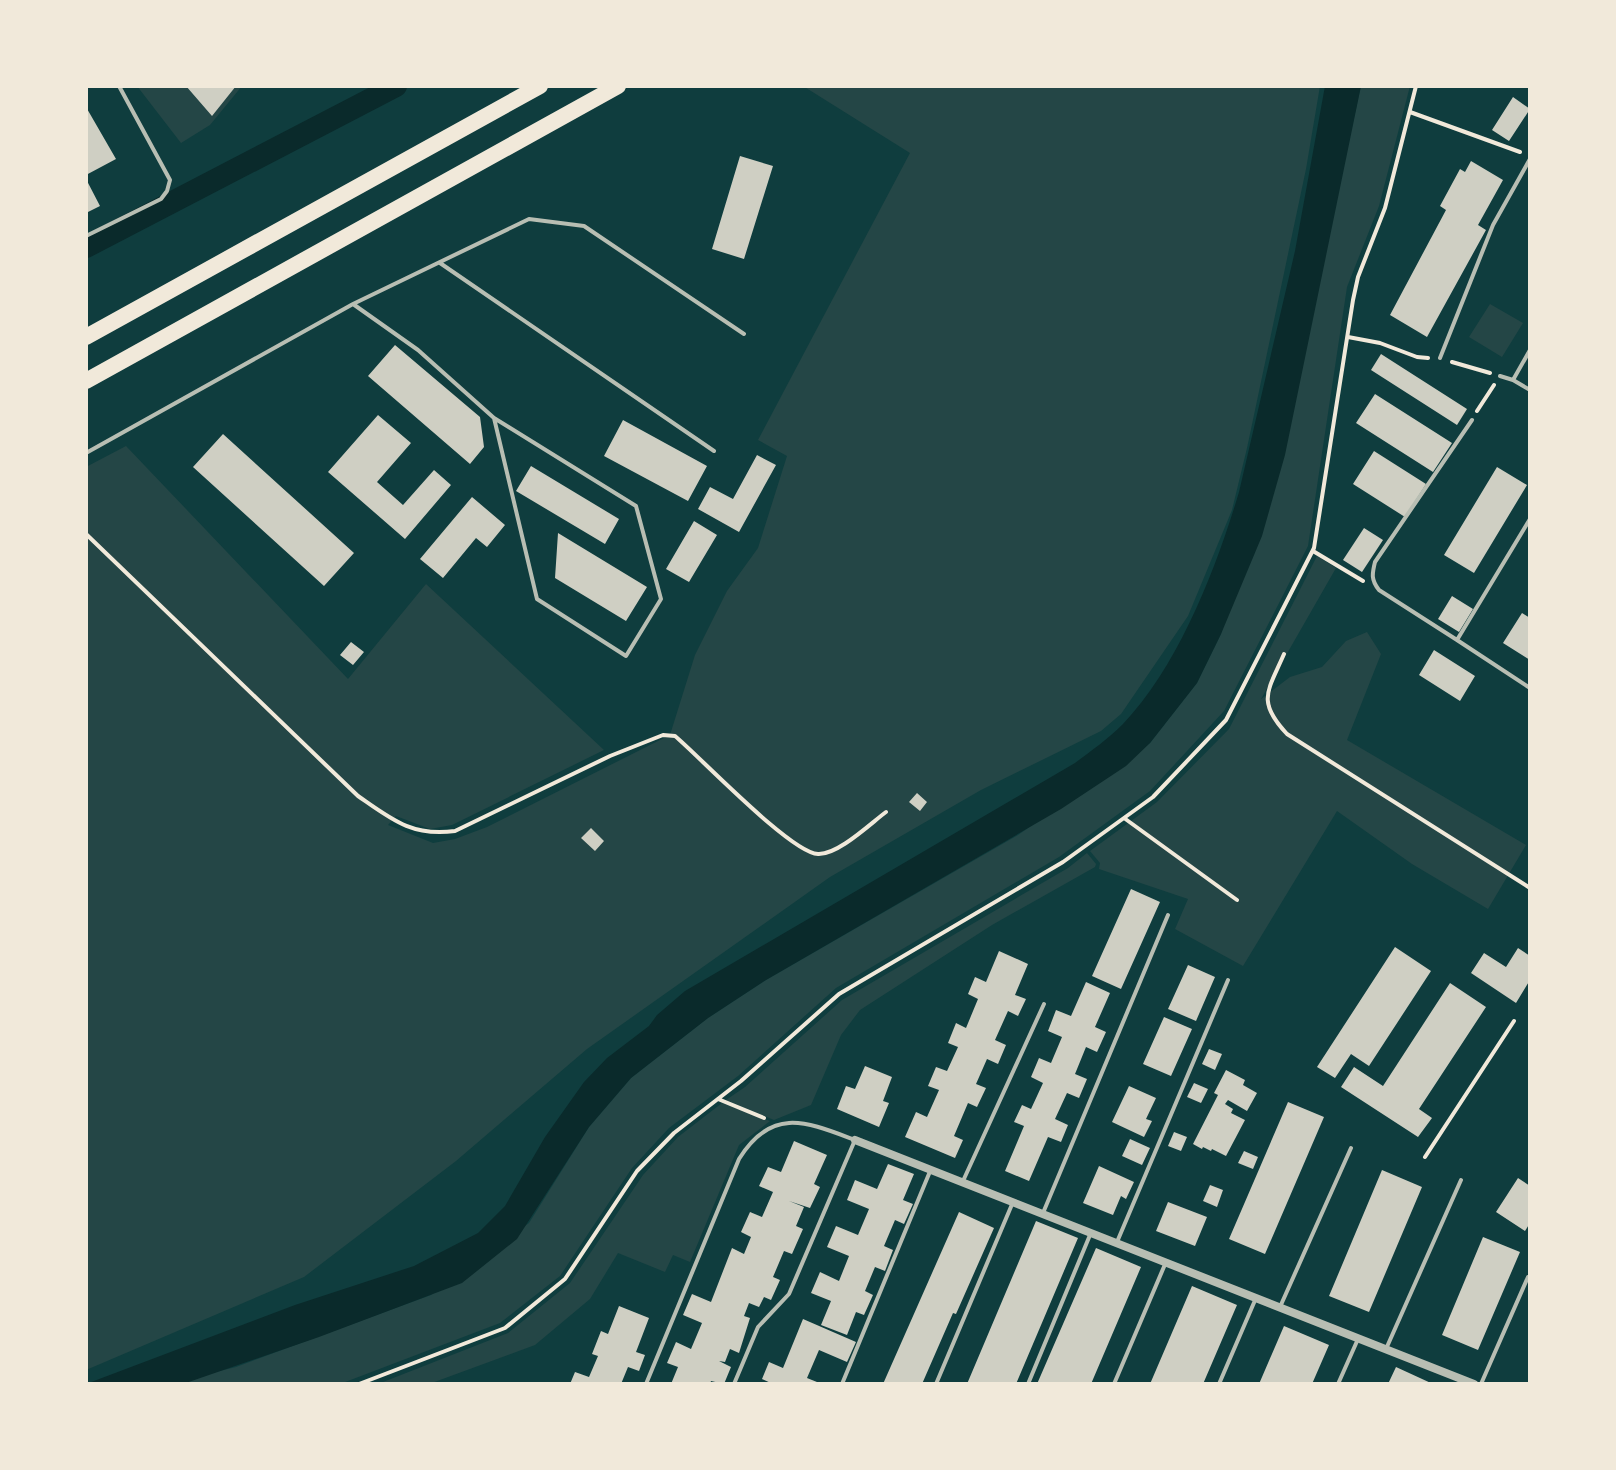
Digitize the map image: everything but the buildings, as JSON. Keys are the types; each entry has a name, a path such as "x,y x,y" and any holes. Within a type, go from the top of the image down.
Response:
{"highway":[{"path":"86,337 540,86"},
{"path":"86,381 618,86"}],"street":[{"path":"855,1140 1386,1349 1458,1381 1474,1384"}],"lane":[{"path":"86,236 161,199 170,180 119,86"},
{"path":"1440,358 1493,225 1530,157"},
{"path":"86,453 353,304 529,219 584,226 744,334"},
{"path":"440,263 714,451"},
{"path":"353,304 418,350 494,418 636,506 661,599 626,656 537,599 494,418"},
{"path":"1513,380 1530,350"},
{"path":"1500,376 1530,390"},
{"path":"1472,420 1375,562 1373,582 1379,590 1530,688"},
{"path":"1457,640 1530,519"},
{"path":"1043,1213 1168,915"},
{"path":"1117,1242 1228,980"},
{"path":"963,1181 1044,1004"},
{"path":"646,1384 739,1159 758,1136 779,1124 799,1121 855,1140 789,1294 758,1327 734,1384"},
{"path":"1280,1307 1351,1148"},
{"path":"842,1384 931,1169"},
{"path":"1386,1349 1461,1180"},
{"path":"936,1384 1013,1201"},
{"path":"1028,1384 1091,1232"},
{"path":"1114,1384 1166,1262"},
{"path":"1481,1384 1528,1277"},
{"path":"1219,1384 1256,1298"},
{"path":"1338,1384 1358,1338"}],"path":[{"path":"359,1384 372,1382 505,1328 565,1279 637,1171 674,1133 741,1081 839,994 1063,862 1153,797 1226,720 1313,551 1358,277 1385,208 1416,86"},
{"path":"1410,112 1530,157"},
{"path":"1348,337 1380,343 1417,357 1440,358 1500,376 1472,420"},
{"path":"86,534 358,796 395,821 419,830 431,834 455,831 610,756 663,735 675,736 804,850 817,854 829,852 886,812"},
{"path":"1313,551 1379,590"},
{"path":"1284,654 1268,692 1267,703 1271,717 1287,734 1530,888"},
{"path":"1124,818 1237,900"},
{"path":"1425,1157 1514,1021"},
{"path":"718,1099 779,1124"}],"shaded area":[{"path":"137,86 242,86 210,125 181,143"},
{"path":"803,86 1320,86 1306,169 1232,510 1188,616 1121,714 1101,731 981,790 830,877 587,1049 456,1161 304,1277 86,1370 86,467 126,446 348,679 426,584 604,750 452,825 430,829 396,816 388,825 433,843 455,839 487,827 670,735 695,655 727,591 758,548 787,456 758,440 910,153"},
{"path":"1325,86 1361,86 1285,455 1262,536 1221,634 1197,683 1150,743 1126,766 1061,809 766,980 708,1018 631,1078 589,1127 517,1239 462,1283 183,1384 86,1384 295,1305 414,1266 478,1233 505,1206 545,1137 584,1082 607,1058 649,1026 685,991 1075,763 1123,724 1162,674 1178,645 1207,584 1230,522 1295,251"},
{"path":"1361,86 1410,86 1379,206 1347,287 1308,546 1224,711 1150,791 1059,857 836,988 738,1076 669,1128 632,1168 560,1276 500,1323 340,1384 183,1384 431,1295 529,1223 589,1127 631,1078 708,1018 766,980 1018,835 1150,743 1197,683 1221,634 1331,222"},
{"path":"1490,304 1523,323 1502,357 1469,337"},
{"path":"1317,556 1336,568 1261,699 1290,677 1322,667 1346,641 1367,632 1381,654 1347,740 1526,845 1488,909 1412,864 1337,811 1243,966 1175,929 1188,899 1099,869 1100,863 1090,851 1157,802 1229,729"},
{"path":"1087,853 1095,867 992,925 860,1010 841,1035 811,1105 774,1120 726,1100 745,1087 842,1000 1068,868"},
{"path":"722,1103 770,1121 739,1145 690,1262 673,1255 665,1272 618,1253 590,1299 535,1345 429,1384 378,1384 508,1333 570,1283 643,1175 678,1137"}],"waterway":[{"path":"86,247 396,86"}]}
